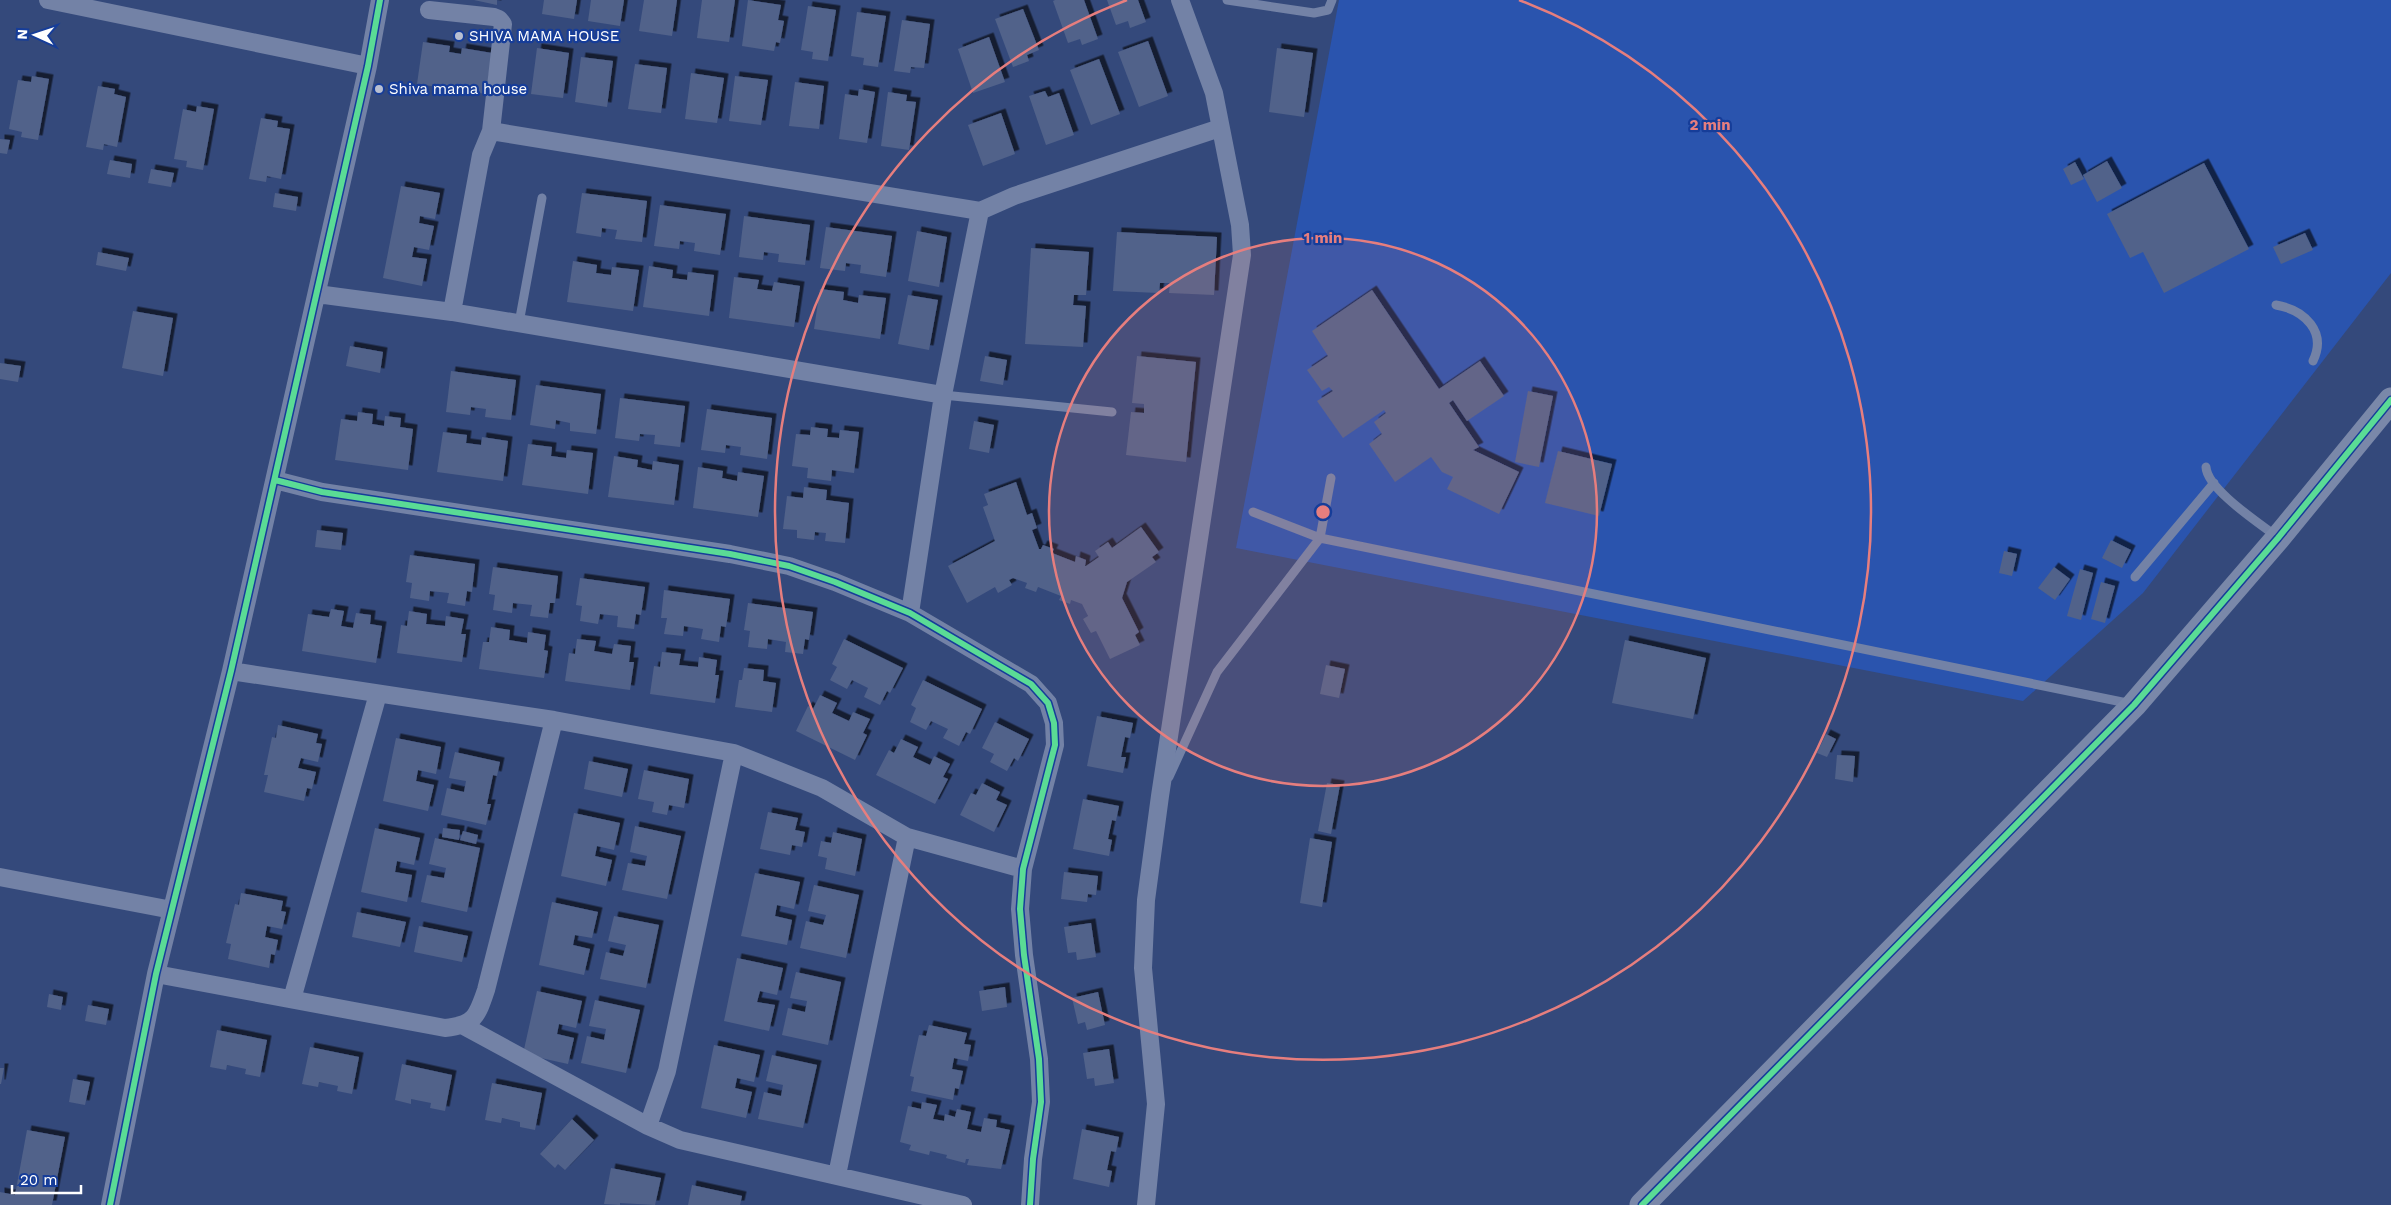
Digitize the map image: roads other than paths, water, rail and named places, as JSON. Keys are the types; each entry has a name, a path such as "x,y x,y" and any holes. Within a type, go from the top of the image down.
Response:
{"street":[{"path":"48,0 368,66"},
{"path":"110,1205 156,974 276,480 368,66 380,0"},
{"path":"1146,1205 1156,1104 1143,968 1146,900 1242,254 1240,224 1214,93 1180,0"},
{"path":"429,10 494,17 499,18 503,24 492,131 482,155 452,312"},
{"path":"492,131 980,211 1014,196 1220,128"},
{"path":"910,613 943,394 980,211"},
{"path":"317,294 452,312 943,394"},
{"path":"1642,1205 2134,705 2278,538 2391,400"},
{"path":"276,480 322,492 730,554 789,566 835,582 910,613 1031,684 1048,703 1054,724 1055,745 1023,869 1021,919 1024,955 1039,1059 1041,1102 1032,1160 1030,1205"},
{"path":"231,671 554,720 734,753 822,788 906,837 1023,869"},
{"path":"292,999 378,694"},
{"path":"464,1026 479,1012 486,990 554,720"},
{"path":"648,1126 667,1071 734,753"},
{"path":"837,1175 906,837"},
{"path":"0,877 172,910"},
{"path":"156,974 445,1028 464,1026 648,1126 680,1140 963,1205"}],"lane":[{"path":"1227,0 1314,13 1328,10 1332,0"},
{"path":"519,323 542,198"},
{"path":"2276,305 2292,308 2303,315 2316,332 2319,349 2313,361"},
{"path":"943,394 1112,412"},
{"path":"2206,467 2208,476 2221,492 2278,538"},
{"path":"1160,796 1217,672 1320,538 1331,478"},
{"path":"2135,576 2214,483"},
{"path":"1253,512 1320,538 2134,705"}],"place":[{"name":"SHIVA MAMA HOUSE","path":"459,36"},
{"name":"Shiva mama house","path":"379,89"}]}
